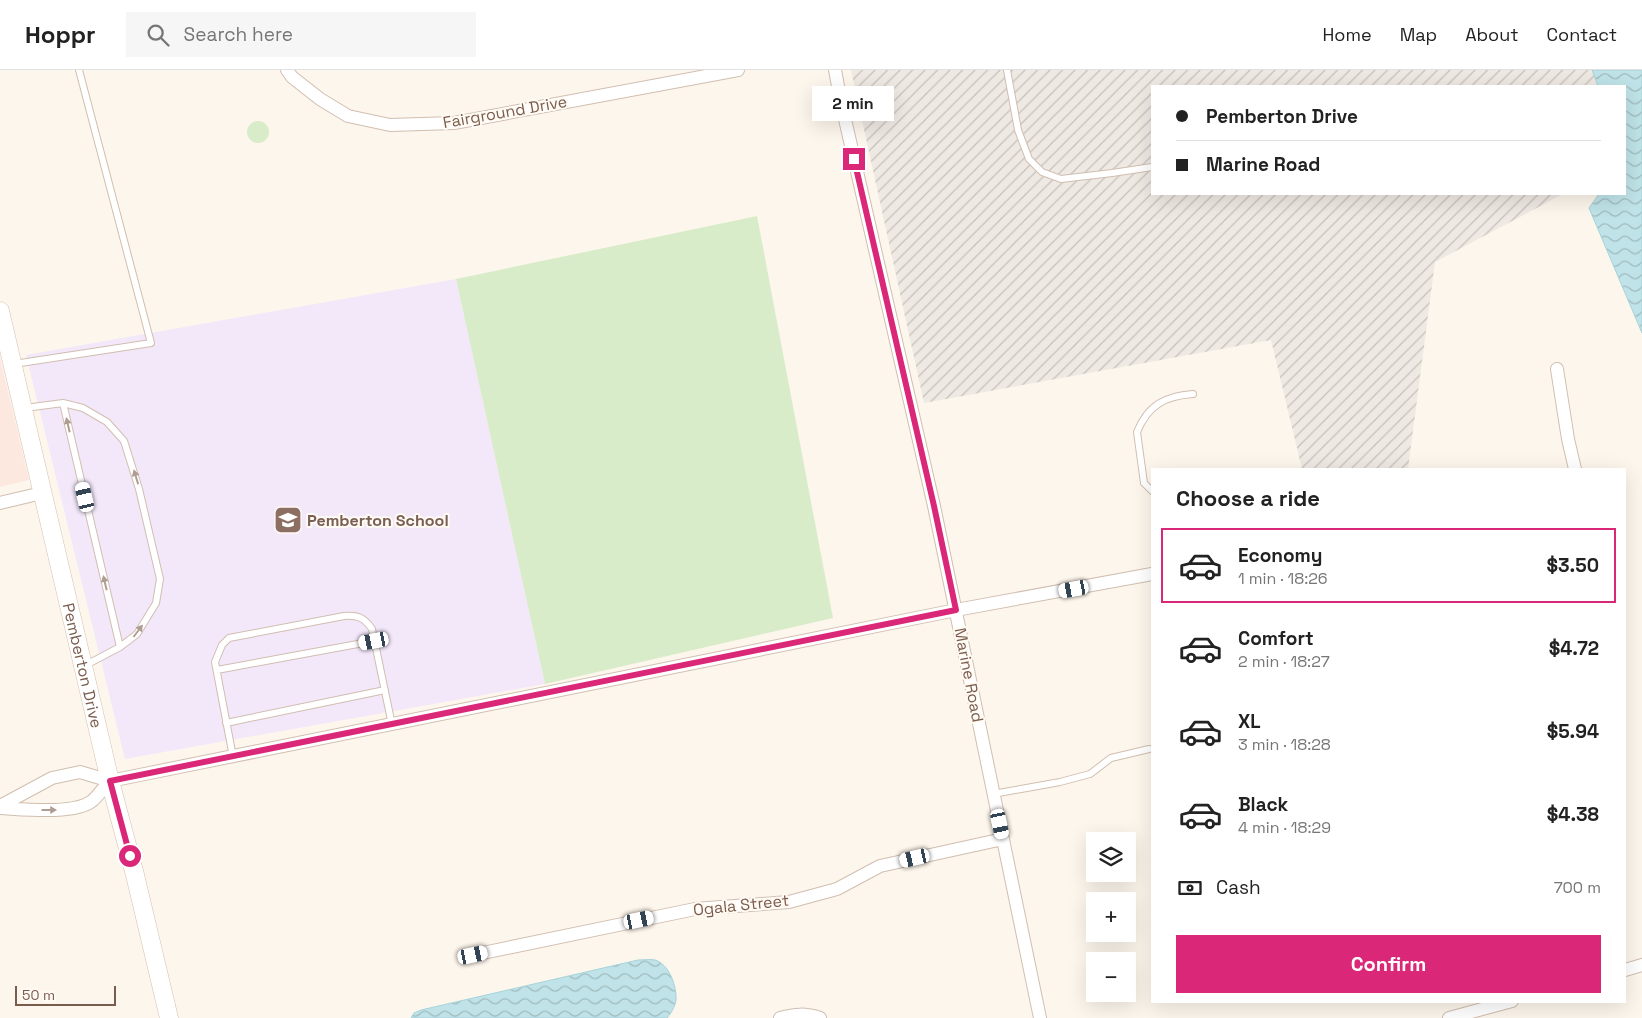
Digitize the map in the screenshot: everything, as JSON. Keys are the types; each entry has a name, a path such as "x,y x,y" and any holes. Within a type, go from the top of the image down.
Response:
{"street":[{"name":"Fairground Drive","path":"287,70 292,77 320,99 348,116 390,126 454,123 738,70"},
{"name":"Marine Road","path":"835,70 934,506 1040,1018"},
{"name":"Pemberton Drive","path":"0,311 110,781 135,875 169,1018"},
{"path":"1557,369 1568,439 1575,468"},
{"path":"0,503 42,492"},
{"path":"0,807 43,783 60,776 80,772 110,781 956,610 1151,574"},
{"path":"0,807 51,810 75,807 91,802 110,781"},
{"name":"Ogala Street","path":"473,955 695,909 789,902 837,889 880,866 1003,839"},
{"path":"1626,970 1642,965"},
{"path":"1449,1018 1505,1003"},
{"path":"780,1018 799,1014 809,1014 820,1018"}],"lane":[{"path":"13,364 151,343 79,70"},
{"path":"1007,70 1018,130 1029,159 1042,172 1061,179 1112,174 1151,166"},
{"path":"1151,489 1144,483 1137,432 1140,425 1152,409 1164,400 1174,395 1192,394"},
{"path":"63,403 120,647"},
{"path":"23,408 63,403 83,408 107,422 124,441 139,489 160,579 156,603 137,634 120,647 83,666"},
{"path":"233,757 215,662 217,653 228,638 344,616 354,615 362,618 372,628 392,725"},
{"path":"217,670 374,641"},
{"path":"226,723 385,690"},
{"path":"993,794 1060,782 1090,774 1111,758 1149,749"}],"shaded area":[{"path":"851,70 1592,70 1598,85 1151,85 1151,195 1561,195 1435,262 1408,468 1302,468 1271,340 924,403"},
{"name":"Pemberton School","path":"456,279 545,684 125,759 26,355"},
{"path":"0,358 29,480 0,487"}],"green space":[{"path":"258,121 266,124 269,132 266,140 258,143 250,140 247,132 250,124"},
{"path":"757,216 833,618 545,684 456,279"}],"water":[{"path":"1592,70 1642,70 1642,333 1589,208 1598,195 1626,195 1626,85 1598,85"},
{"path":"638,960 655,960 660,962 671,976 676,1000 673,1010 667,1018 411,1018 414,1013 421,1010"}],"place":[{"name":"Pemberton School","path":"288,520"}],"route":[{"path":"130,856 110,781 956,610 854,159"}]}
